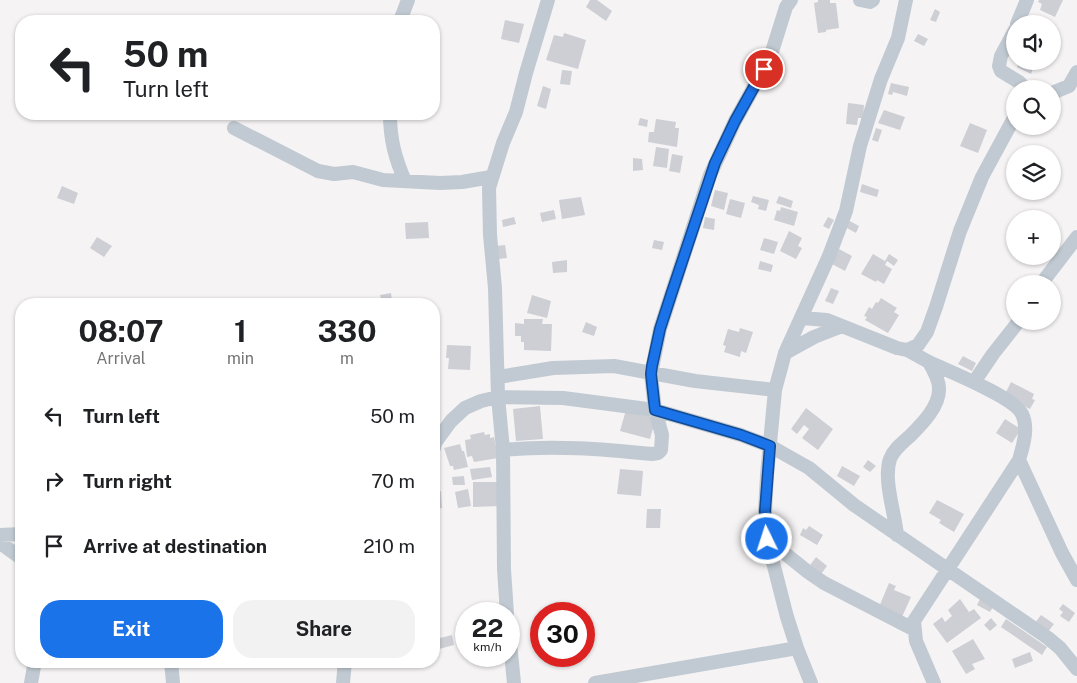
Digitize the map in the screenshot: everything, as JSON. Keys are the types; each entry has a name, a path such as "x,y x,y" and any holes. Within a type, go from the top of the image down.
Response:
{"street":[{"path":"402,15 408,0"},
{"path":"506,602 504,569 503,450 498,397 495,288 489,188 491,177 516,112 548,0"},
{"path":"503,450 539,448 592,449 652,454 658,453 661,450 662,435 655,410 651,374 660,329 710,175 735,121 770,58 786,7 791,0"},
{"path":"860,0 870,2 873,0"},
{"path":"811,683 787,617 767,539 765,511 775,390 785,354 829,256 846,211 860,146 881,79 898,38 906,0"},
{"path":"1020,15 1026,0"},
{"path":"1006,47 1001,56 999,66 1001,71 1016,80"},
{"path":"1061,89 1068,86 1077,72"},
{"path":"391,120 394,151 405,181"},
{"path":"234,128 318,172 334,174 353,172 383,180 405,181 462,182 491,177"},
{"path":"907,350 918,346 926,332 936,308 960,231 982,177 1006,133"},
{"path":"1048,275 1077,237"},
{"path":"802,318 827,320 878,341 907,350 974,382 1018,408 1023,416 1025,425 1024,441 1020,460 914,621 916,642 934,683"},
{"path":"785,354 814,337 842,326"},
{"path":"974,382 1012,330"},
{"path":"897,535 888,483 888,466 896,448 925,420 938,396 939,387 929,362"},
{"path":"498,377 553,368 614,366 651,374 775,390"},
{"path":"440,436 451,421 465,408 481,401 498,397 563,398 655,410 741,435 770,446 809,468 854,505 1048,638 1060,648 1077,669"},
{"path":"1020,460 1062,552 1077,580"},
{"path":"0,535 15,534"},
{"path":"767,539 824,583 915,630"},
{"path":"0,543 15,554"},
{"path":"595,683 797,648"},
{"path":"512,667 514,683"},
{"path":"31,683 34,668"},
{"path":"172,668 173,683"},
{"path":"343,683 344,668"}],"building":[{"path":"590,0 597,0 612,11 606,21 586,7"},
{"path":"818,0 830,0 830,3 836,3 839,28 818,33 814,3 818,2"},
{"path":"1039,0 1063,0 1056,15 1051,15 1040,10 1042,4 1038,2"},
{"path":"935,9 940,12 936,22 930,20"},
{"path":"505,20 524,24 519,43 501,39"},
{"path":"564,33 586,40 578,69 546,60 554,35 563,37"},
{"path":"918,34 928,39 924,46 914,41"},
{"path":"562,70 572,71 570,85 560,84"},
{"path":"1023,70 1032,70 1031,74"},
{"path":"891,83 909,87 907,96 893,92 892,95 888,94"},
{"path":"543,86 551,89 546,109 537,106"},
{"path":"848,103 864,105 863,118 858,118 857,125 846,124"},
{"path":"884,110 905,117 900,130 878,123"},
{"path":"640,118 648,120 647,127 638,125"},
{"path":"656,119 676,122 675,128 679,128 677,147 648,142 649,132 654,132"},
{"path":"970,123 987,130 978,153 960,146"},
{"path":"876,128 882,130 878,142 872,140"},
{"path":"656,147 669,149 667,168 653,166"},
{"path":"672,154 683,156 680,173 669,171"},
{"path":"633,158 642,159 643,170 633,171"},
{"path":"862,184 879,190 877,197 860,192"},
{"path":"62,186 78,193 74,204 57,198"},
{"path":"715,190 728,193 724,210 711,206"},
{"path":"753,196 769,200 766,211 758,209 759,205 751,202"},
{"path":"779,196 793,201 791,208 776,203"},
{"path":"581,197 585,215 562,219 559,200"},
{"path":"730,199 745,203 741,218 726,214"},
{"path":"781,207 798,212 794,226 774,220 777,210 780,211"},
{"path":"554,210 556,219 542,222 540,213"},
{"path":"514,217 516,224 503,227 502,220"},
{"path":"705,217 715,219 714,230 703,228"},
{"path":"828,217 834,220 829,229 823,226"},
{"path":"848,220 859,226 856,233 845,227"},
{"path":"428,222 429,238 406,239 405,223"},
{"path":"789,231 802,238 798,246 802,248 796,259 780,251"},
{"path":"97,237 112,246 104,257 90,248"},
{"path":"764,238 778,242 774,254 760,250"},
{"path":"654,240 664,242 662,250 652,248"},
{"path":"505,245 507,258 498,259 495,246"},
{"path":"839,249 852,256 845,271 832,264"},
{"path":"873,254 885,261 889,254 898,260 894,266 887,261 885,265 892,269 884,284 861,274"},
{"path":"567,260 567,272 553,273 552,262"},
{"path":"760,261 773,265 771,272 758,269"},
{"path":"831,288 839,291 833,304 825,301"},
{"path":"391,293 392,298 381,298 380,295"},
{"path":"532,295 551,301 547,318 527,313"},
{"path":"881,298 897,308 894,312 899,315 888,333 865,320 867,317 864,316 869,307 872,309"},
{"path":"524,319 543,319 542,324 552,324 551,351 524,350 524,342 521,342 521,336 515,336 515,323 524,324"},
{"path":"586,322 597,327 594,336 582,332"},
{"path":"740,328 753,332 746,353 741,351 740,357 724,352 726,346 723,345 728,329 739,332"},
{"path":"447,345 471,346 470,370 448,369 449,358 446,358"},
{"path":"963,356 976,363 972,371 958,364"},
{"path":"1011,382 1034,394 1032,399 1035,400 1030,409 1012,400 1005,394"},
{"path":"540,406 543,439 516,441 513,409"},
{"path":"806,408 833,429 818,450 802,438 809,429 804,425 797,434 791,429"},
{"path":"626,410 656,418 650,439 620,431"},
{"path":"1005,419 1021,429 1012,443 996,433"},
{"path":"484,432 485,435 490,434 490,438 494,437 498,458 474,462 472,456 467,457 465,440 471,439 470,435"},
{"path":"460,444 468,467 454,470 453,466 450,466 444,448"},
{"path":"868,460 876,466 870,472 863,467"},
{"path":"842,466 860,476 854,486 837,476"},
{"path":"490,467 492,477 472,480 470,469"},
{"path":"620,469 643,471 641,496 617,494"},
{"path":"464,476 465,485 453,485 452,477"},
{"path":"473,482 500,482 500,506 473,507"},
{"path":"468,489 471,506 458,508 455,492"},
{"path":"440,491 442,508 440,508"},
{"path":"937,500 964,514 954,532 939,523 941,520 929,513"},
{"path":"647,509 661,509 660,528 646,528"},
{"path":"809,526 823,535 817,545 800,535 803,528 806,530"},
{"path":"816,557 827,566 819,577 808,568"},
{"path":"889,583 896,586 894,590 911,597 902,617 879,607"},
{"path":"960,599 969,612 974,609 981,618 947,643 933,624 942,617 945,622 952,616 948,610"},
{"path":"980,599 993,607 990,612 977,605"},
{"path":"1063,604 1075,613 1069,622 1060,616 1063,612 1059,609"},
{"path":"1041,615 1054,624 1047,633 1034,624"},
{"path":"991,618 997,625 990,631 984,625"},
{"path":"1006,619 1047,647 1042,655 1001,627"},
{"path":"452,635 454,645 440,649 440,638"},
{"path":"973,639 985,659 972,664 975,669 966,674 952,651"},
{"path":"1030,652 1033,661 1015,668 1012,659"}],"route":[{"path":"764,69 720,150 710,175 660,329 651,374 655,410 741,435 770,446 765,511 767,539"}]}
